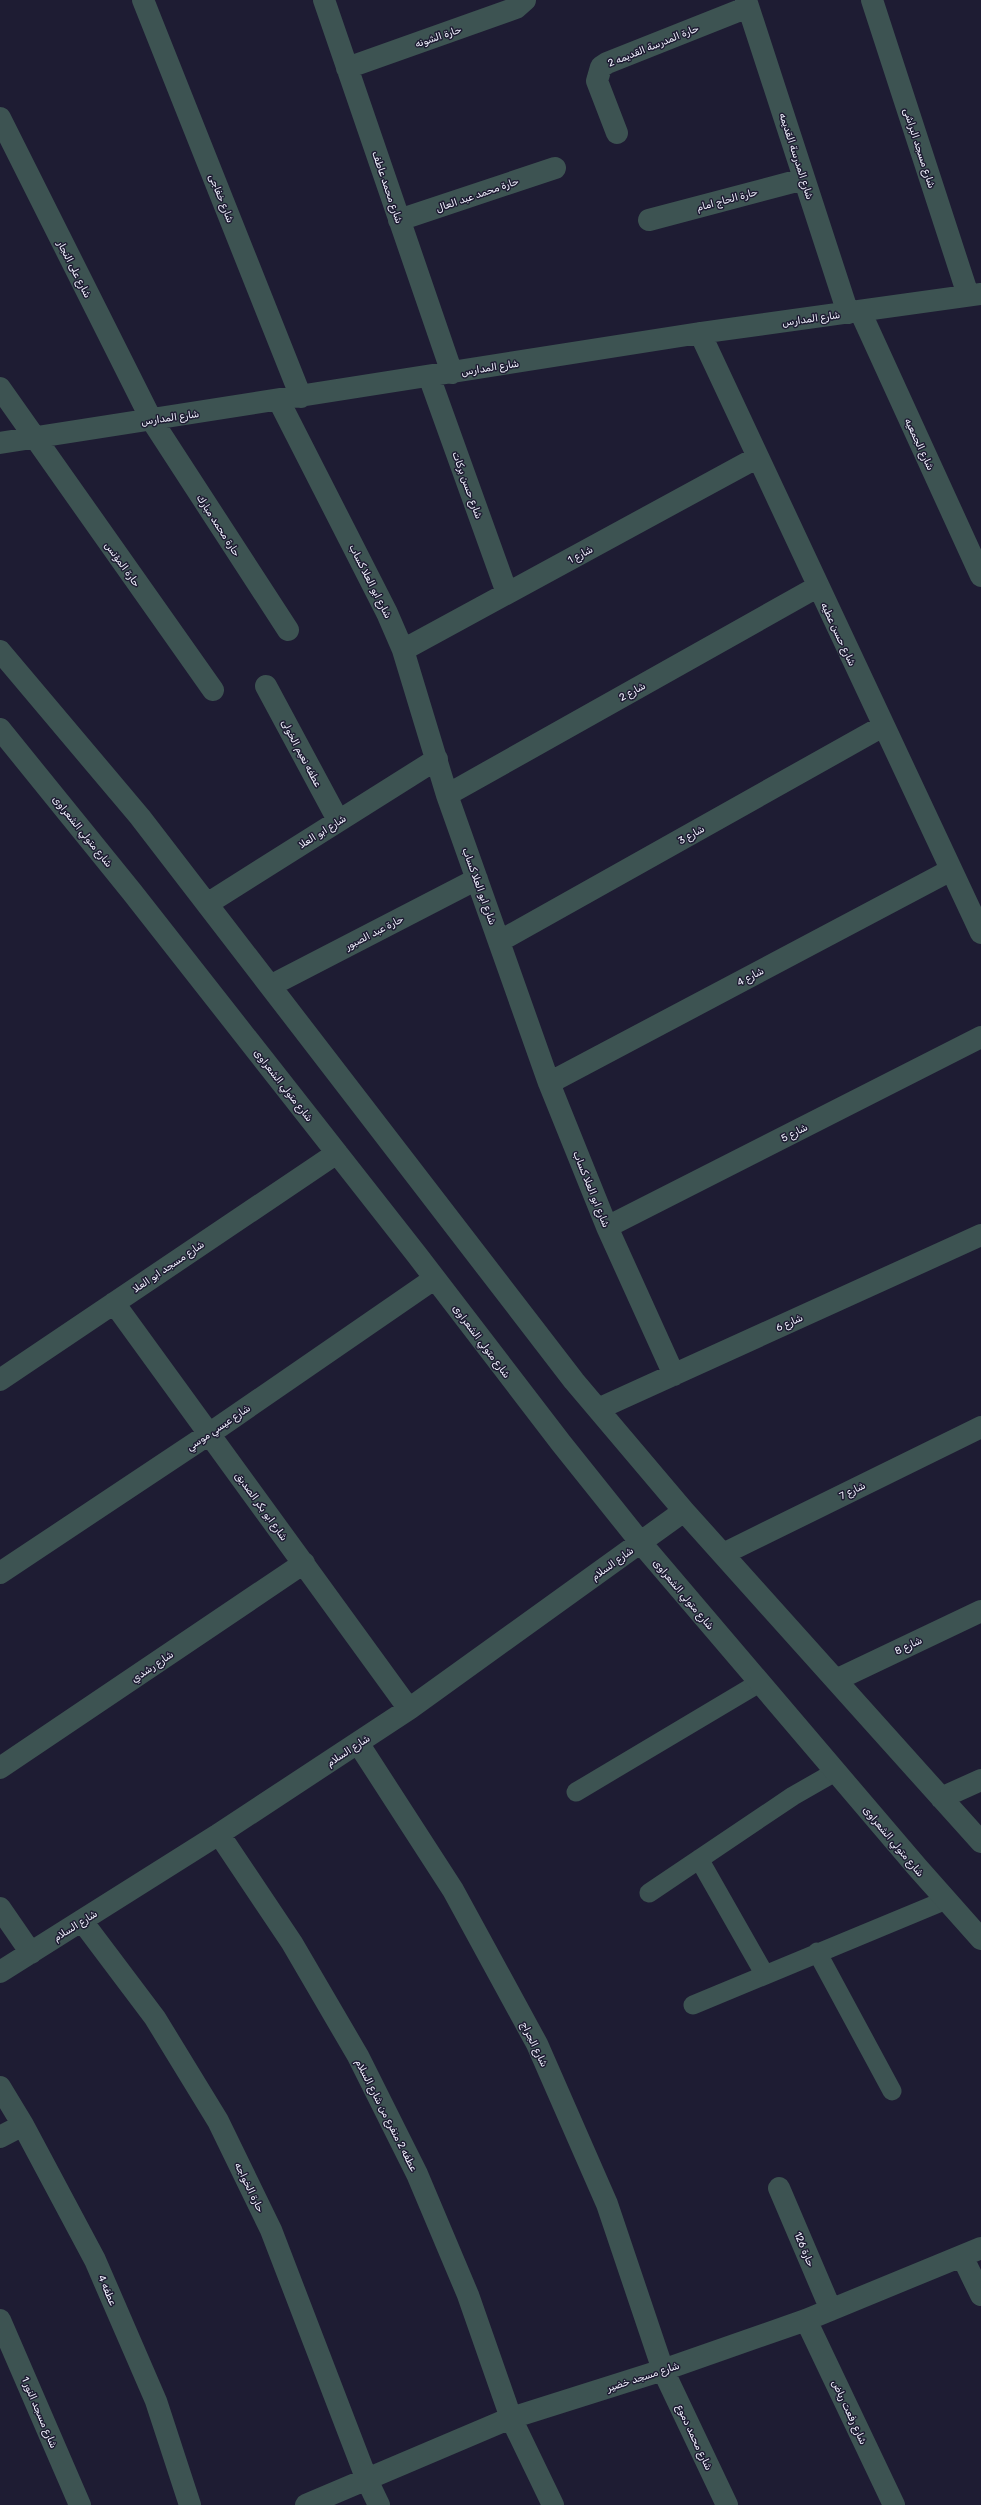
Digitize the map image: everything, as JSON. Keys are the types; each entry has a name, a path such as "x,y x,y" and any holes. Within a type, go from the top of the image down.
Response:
{"street":[{"name":"شارع خفاجى","path":"143,0 300,396"},
{"name":"شارع محمد عاطف","path":"324,0 452,373"},
{"name":"حارة الشونه","path":"347,68 516,8 525,0"},
{"name":"شارع مسجد البراشى","path":"872,0 975,294"},
{"name":"حارة المدرسة القديمه 2","path":"617,133 597,81 601,67 607,63 747,4"},
{"name":"شارع المدرسة القديمه","path":"747,4 804,179 854,312"},
{"name":"شارع على النجار","path":"0,118 151,419"},
{"name":"حارة محمد عبد العال","path":"399,220 555,168"},
{"name":"حارة الحاج امام","path":"649,220 804,179"},
{"name":"شارع المدارس","path":"0,443 151,419 279,401 300,396 700,333 975,294"},
{"name":"شارع الجمعيه","path":"854,312 981,576"},
{"name":"شارع حسن عطيه","path":"700,333 817,586 981,933"},
{"name":"شارع حسن بركات","path":"429,376 507,593"},
{"name":"حارة المؤنس","path":"0,388 33,438 213,690"},
{"name":"شارع ابو العلا كساب","path":"279,401 388,613 403,650 447,795 549,1083 607,1227 674,1375"},
{"name":"حارة محمد مبارك","path":"151,419 288,630"},
{"name":"شارع 1","path":"403,650 758,457"},
{"name":"شارع 2","path":"447,795 817,586"},
{"path":"0,651 140,817 516,1307 598,1409 684,1511 981,1842"},
{"name":"عطفه نعيم الخولى","path":"266,686 338,820"},
{"name":"شارع 3","path":"500,942 883,726"},
{"name":"شارع متولي الشعراوى","path":"0,729 132,892 337,1152 560,1443 641,1542 835,1772 981,1939"},
{"name":"شارع ابو العلا","path":"207,904 436,759"},
{"name":"شارع 4","path":"549,1083 951,870"},
{"name":"حارة عبد الصبور","path":"270,986 477,879"},
{"name":"شارع 5","path":"607,1227 981,1037"},
{"name":"شارع مسجد ابو العلا","path":"0,1380 337,1152"},
{"name":"شارع 6","path":"598,1409 981,1235"},
{"name":"شارع عيسي موسي","path":"0,1573 209,1434 434,1278"},
{"name":"شارع ابو بكر الصديق","path":"114,1303 409,1709"},
{"name":"شارع 7","path":"723,1554 981,1427"},
{"name":"شارع السلام","path":"0,1972 219,1834 409,1709 684,1511"},
{"name":"شارع رشدي","path":"0,1768 304,1563"},
{"name":"شارع 8","path":"836,1680 981,1611"},
{"name":"شارع الجراج","path":"358,1743 453,1890 537,2044 607,2204 663,2370"},
{"path":"941,1798 981,1780"},
{"name":"عطفه 2 منفرع من شارع السلام","path":"219,1834 292,1943 358,2056 417,2174 468,2295 511,2418 553,2505"},
{"path":"0,1908 31,1953"},
{"name":"حارة الخواجه","path":"82,1921 155,2018 218,2121 271,2230 367,2480 379,2505"},
{"name":"عطفه 4","path":"0,2087 23,2125 95,2260 156,2401 190,2505"},
{"path":"0,2137 23,2125"},
{"name":"حارة 126","path":"779,2188 831,2310"},
{"path":"971,2252 981,2295"},
{"name":"شارع مسجد خضير","path":"306,2505 511,2418 663,2370 806,2320 971,2252"},
{"name":"شارع مسجد النور 1","path":"0,2320 80,2505"},
{"name":"شارع رفعت رياض","path":"806,2320 894,2505"},
{"name":"شارع محمد دموع","path":"663,2370 727,2505"}],"lane":[{"path":"576,1792 760,1683"},
{"path":"648,1892 793,1796 835,1772"},
{"path":"699,1859 765,1975"},
{"path":"693,2005 946,1900"},
{"path":"818,1952 892,2091"}]}
